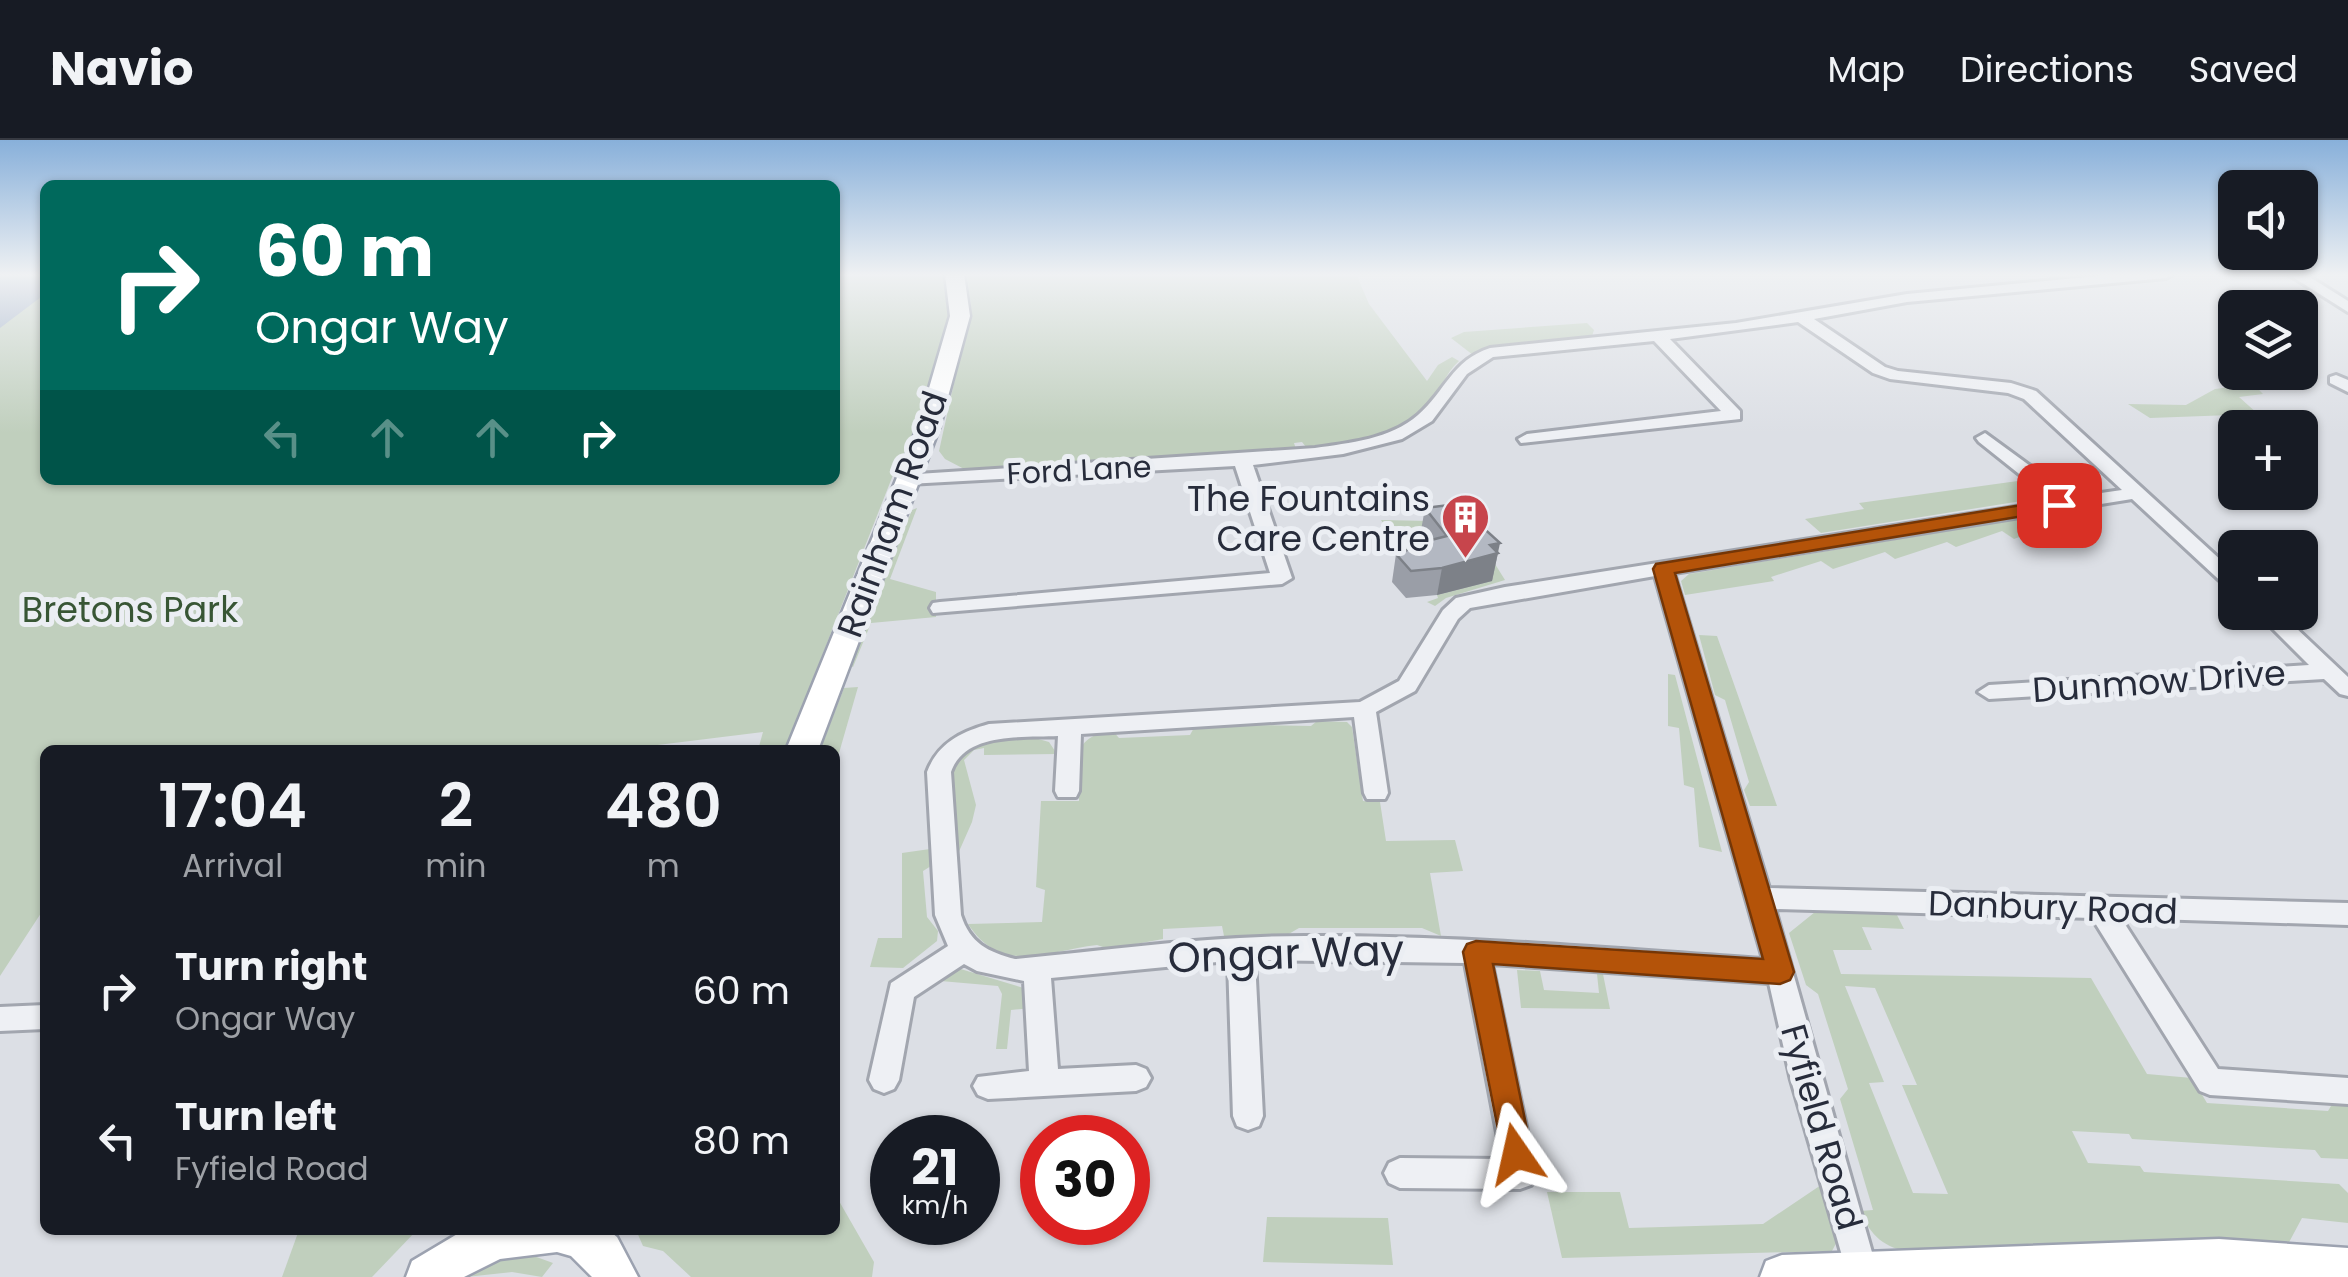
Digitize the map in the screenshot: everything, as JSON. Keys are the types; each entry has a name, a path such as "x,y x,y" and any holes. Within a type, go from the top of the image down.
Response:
{"main road":[{"name":"Rainham Road","path":"804,745 929,426 957,327"},
{"path":"449,1255 482,1241 516,1235"},
{"path":"573,1235 612,1256"},
{"path":"1782,1277 2219,1261 2348,1270"}],"street":[{"name":"Ford Lane","path":"908,480 1242,460 1348,447 1399,435 1423,422 1436,410 1456,372 1490,353 1721,327"},
{"path":"1816,327 1880,370 1896,376 2010,388 2030,395 2218,568"},
{"path":"1527,439 1734,415 1658,336"},
{"path":"1985,438 2068,504"},
{"path":"940,608 1282,578 1242,460"},
{"path":"884,1080 901,990 965,949 954,934 948,915 939,772 942,760 953,749 988,732 1364,709 1407,686 1450,615 1463,603 1505,592 2135,492"},
{"name":"Fyfield Road","path":"1663,569 1864,1273"},
{"path":"2285,630 2348,689"},
{"name":"Dunmow Drive","path":"1989,692 2329,671"},
{"path":"1364,709 1376,793"},
{"path":"1067,791 1070,728"},
{"name":"Danbury Road","path":"1758,898 2348,914"},
{"path":"2100,908 2210,1082 2348,1091"},
{"name":"Ongar Way","path":"965,949 977,960 993,966 1037,970 1241,949 1476,952 1780,972"},
{"path":"1241,949 1248,1116"},
{"path":"1400,1172 1520,1174 1476,952"},
{"path":"1037,970 1044,1081"},
{"path":"0,1019 40,1017"},
{"path":"988,1086 1136,1078"}],"green space":[{"name":"Bretons Park","path":"0,327 40,327 40,485 840,485 840,327 947,327 911,445 893,475 787,745 759,745 763,732 658,745 40,745 40,915 0,976"},
{"path":"966,327 1386,327 1427,381 1438,365 1452,357 1459,361 1416,419 1387,433 1354,441 1306,447 1302,442 1294,443 1296,449 966,470 945,459 939,451"},
{"path":"1532,327 1594,330 1591,339 1473,355 1451,338 1464,332"},
{"path":"2215,389 2259,390 2263,394 2239,397 2254,410 2218,410 2218,415 2150,418 2128,404 2186,405"},
{"path":"2032,479 2053,496 1821,533 1805,519 1864,509 1859,503"},
{"path":"917,508 890,579 936,592 936,617 871,623 853,667 848,665 912,510"},
{"path":"2062,512 2070,519 2014,539 2002,531 1956,547 1947,542 1895,559 1885,552 1833,569 1821,561 1771,577 1774,581 1685,595 1681,581 1689,574"},
{"path":"1381,520 1478,522 1490,545 1485,548 1505,580 1446,598 1435,606 1427,602 1438,598 1437,595 1491,581 1429,545 1414,571"},
{"path":"1699,635 1717,636 1777,806 1750,806 1744,790 1749,782 1725,700 1715,695"},
{"path":"1668,674 1675,675 1722,852 1699,847 1694,788 1684,785 1679,728 1668,726"},
{"path":"858,687 840,750 840,745 822,745 844,688"},
{"path":"1317,721 1347,722 1352,727 1363,801 1380,802 1386,841 1455,840 1463,871 1430,873 1441,936 1422,928 1299,928 1287,935 1224,936 1222,926 1163,929 1163,939 1109,949 1097,945 1026,956 995,950 968,924 1042,922 1045,890 1036,887 1041,801 1079,801 1079,755 1082,746 1098,734 1112,730 1119,738 1190,735 1196,724 1311,726"},
{"path":"1028,736 1049,742 1057,754 984,755 984,748 974,750 964,760 976,805 957,856 952,770 974,747"},
{"path":"930,849 931,866 923,871 927,917 938,931 937,941 903,968 870,967 878,938 902,938 902,853"},
{"path":"1815,912 1897,915 1904,929 1862,927 1872,950 1833,950 1841,974 2091,978 2147,1074 2192,1078 2207,1103 2328,1111 2334,1101 2348,1102 2348,1159 2321,1158 2315,1150 2132,1139 2129,1134 2072,1131 2088,1163 2140,1166 2144,1172 2339,1184 2348,1193 2348,1223 2302,1218 2287,1246 1911,1252 1886,1244 1874,1234 1860,1211 1873,1210 1840,1099 1848,1089 1818,994 1806,985 1789,933","holes":["1845,986 1875,988 1917,1085 1902,1085 1948,1194 1913,1193 1869,1083 1884,1082"]},
{"path":"954,967 1027,989 1033,1008 1011,1010 1007,1049 996,1049 1002,994 998,986 929,980"},
{"path":"1517,970 1540,971 1544,990 1599,993 1597,974 1603,974 1610,1009 1521,1008"},
{"path":"1821,1185 1834,1231 1842,1232 1832,1251 1562,1258 1547,1192 1620,1192 1629,1228 1763,1224"},
{"path":"840,1203 874,1262 872,1277 691,1277 663,1251 643,1246 638,1235 840,1235"},
{"path":"1267,1217 1388,1218 1393,1265 1263,1262"},
{"path":"297,1235 412,1235 372,1277 282,1277"},
{"path":"531,1255 553,1263 542,1277 512,1272 466,1277 504,1258"}],"building":[{"path":"1457,504 1500,543 1490,545 1498,553 1442,568 1411,571 1396,554 1447,536 1425,508"}],"place":[{"name":"The Fountains Care Centre","path":"1465,560"}],"route":[{"path":"1516,1154 1476,952 1780,972 1663,569 2059,505"}]}
